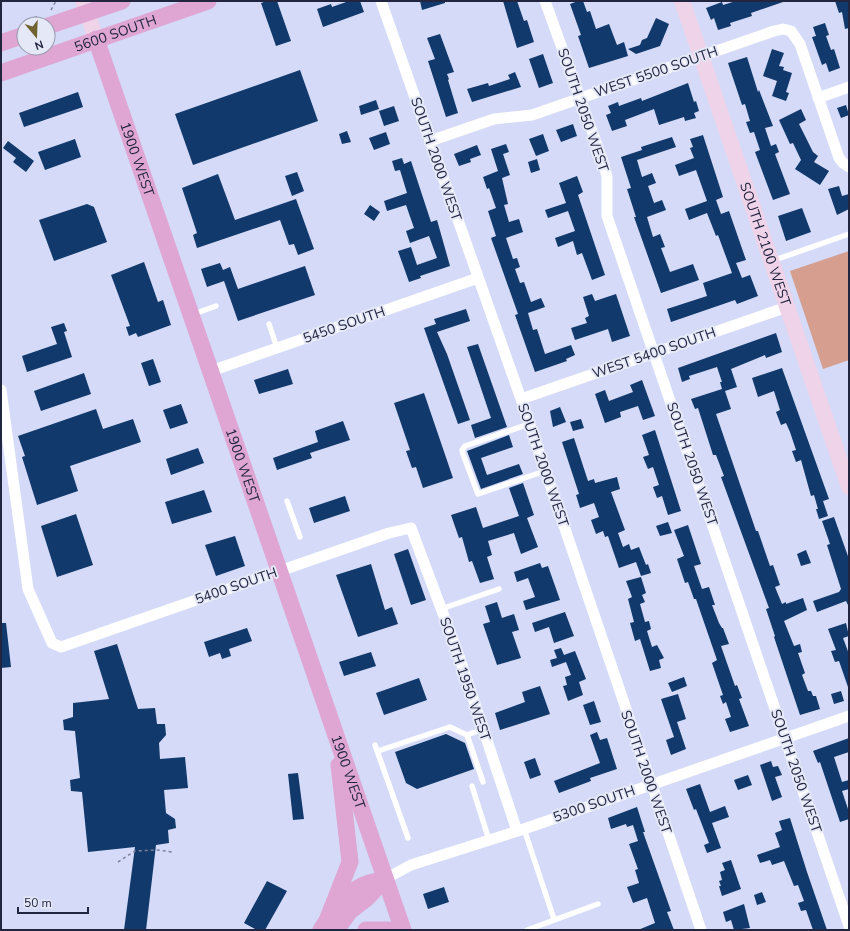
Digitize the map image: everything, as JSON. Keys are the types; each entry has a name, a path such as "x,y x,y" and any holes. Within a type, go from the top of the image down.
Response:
{"main road":[{"name":"5600 SOUTH","path":"53,16 85,7 122,1"},
{"name":"5600 SOUTH","path":"1,73 208,1"},
{"path":"1,43 16,33"},
{"name":"1900 WEST","path":"96,39 403,930"},
{"path":"328,926 350,862 335,731"},
{"path":"328,926 343,902 363,885 386,879"},
{"path":"366,930 389,930"}],"street":[{"name":"SOUTH 2000 WEST","path":"381,1 521,399 650,785 701,930"},
{"name":"SOUTH 2050 WEST","path":"545,1 604,164 607,178 607,216 849,926"},
{"name":"SOUTH 2100 WEST","path":"682,1 849,487"},
{"name":"1900 WEST","path":"85,7 96,39"},
{"name":"WEST 5500 SOUTH","path":"430,141 494,120 532,115 783,29 791,31 800,44 818,98"},
{"path":"848,167 839,158 818,98 849,87"},
{"name":"5450 SOUTH","path":"211,371 478,278"},
{"name":"WEST 5400 SOUTH","path":"521,399 787,306"},
{"name":"5400 SOUTH","path":"1,390 28,589 52,643 61,647 389,533 411,528"},
{"name":"SOUTH 1950 WEST","path":"411,528 520,830"},
{"name":"5300 SOUTH","path":"386,879 411,865 520,830 849,716"}],"lane":[{"path":"772,261 849,234"},
{"path":"192,315 216,306"},
{"path":"269,324 277,348"},
{"path":"529,424 465,446 462,450 463,454 478,494 545,472"},
{"path":"287,501 300,537"},
{"path":"441,609 499,589"},
{"path":"378,751 450,727 467,735 483,729"},
{"path":"467,735 483,782"},
{"path":"375,745 408,838"},
{"path":"472,786 489,840"},
{"name":"SOUTH 1950 WEST","path":"520,830 554,919"},
{"path":"527,930 598,904"}],"path":[{"path":"47,16 54,7 56,1"},
{"path":"118,862 134,851 158,850 172,852"}],"shaded area":[{"path":"849,251 849,360 823,369 790,271"}],"building":[{"path":"267,1 277,1 291,41 276,46 261,3"},
{"path":"349,1 360,1 364,12 323,27 317,9 331,4 332,7"},
{"path":"420,1 445,1 445,3 422,10"},
{"path":"503,1 517,1 524,21 527,20 534,42 517,48"},
{"path":"583,1 587,12 590,11 596,29 609,24 617,45 624,42 628,56 589,68 578,36 581,35 570,4"},
{"path":"736,1 783,2 751,13 752,16 730,23 731,26 718,30 714,18 711,20 706,8 722,2 723,5"},
{"path":"835,1 849,1 849,28 845,29 842,12 839,13"},
{"path":"656,18 669,24 660,46 636,54 628,49 640,45 642,40 647,38"},
{"path":"825,23 829,35 826,36 831,50 834,49 840,68 829,72 826,63 822,65 812,37 816,36 813,27"},
{"path":"440,34 454,72 447,74 458,113 446,117 428,61 435,59 427,38"},
{"path":"772,49 784,53 779,66 784,67 783,70 792,73 786,92 789,93 786,101 772,96 777,81 763,76"},
{"path":"543,54 553,83 539,88 529,59"},
{"path":"747,57 758,92 759,90 773,126 765,128 771,146 776,144 779,152 775,154 790,194 773,200 755,152 760,150 754,132 750,133 746,122 750,121 745,104 742,105 728,63"},
{"path":"300,70 318,121 193,165 175,114"},
{"path":"515,72 521,87 472,102 467,89 488,83 489,86 510,79 508,75"},
{"path":"688,83 694,102 696,101 699,111 694,113 696,118 685,121 684,117 659,125 654,109 625,120 627,126 612,131 606,115 611,113 608,106 618,102 619,106 641,98 642,101"},
{"path":"78,92 83,107 24,127 19,113"},
{"path":"376,100 379,109 361,115 359,106"},
{"path":"846,105 849,115 841,118 837,108"},
{"path":"394,106 399,121 384,126 379,111"},
{"path":"801,109 806,120 799,124 813,152 818,156 814,162 829,171 820,185 795,169 801,160 793,143 790,144 779,120"},
{"path":"573,124 577,136 561,142 556,130"},
{"path":"347,131 351,142 342,144 339,134"},
{"path":"386,132 390,144 374,150 369,138"},
{"path":"543,134 549,151 536,156 529,139"},
{"path":"703,135 723,197 716,200 721,214 729,211 746,260 736,263 742,278 750,275 758,296 737,304 735,300 671,322 667,309 707,296 703,283 732,273 718,235 716,236 707,213 689,220 685,209 707,201 696,170 679,176 675,165 694,158 690,148 693,147 690,139"},
{"path":"672,137 676,147 637,160 642,177 652,173 656,183 648,186 654,203 662,200 666,210 647,217 653,237 660,234 665,247 661,248 670,272 693,264 699,280 661,293 634,217 636,217 627,189 631,188 621,157 642,150 641,147"},
{"path":"75,139 81,157 45,170 38,152"},
{"path":"8,141 34,161 26,172 13,162 16,158 3,148"},
{"path":"506,144 509,152 503,154 510,175 502,178 508,204 504,205 509,222 519,219 523,232 506,238 513,259 517,258 520,267 515,269 520,283 524,282 531,302 541,298 545,307 528,313 533,330 537,329 545,354 571,345 575,355 566,359 567,361 535,372 515,315 518,314 491,238 496,236 488,211 496,208 489,188 487,189 483,177 498,171 491,149"},
{"path":"477,145 481,155 470,159 471,162 459,166 454,154"},
{"path":"402,158 404,164 411,161 431,222 437,220 450,266 420,276 421,278 409,282 398,251 411,247 417,265 437,258 429,236 410,243 406,231 414,228 406,205 387,211 384,201 407,193 400,170 395,171 392,161"},
{"path":"537,159 540,170 531,173 528,162"},
{"path":"297,172 304,191 292,196 285,176"},
{"path":"218,174 235,220 296,199 314,249 298,255 294,244 289,245 280,220 197,248 193,235 197,233 182,188"},
{"path":"577,176 583,192 578,195 605,275 592,280 582,253 577,255 573,241 558,247 555,238 575,231 568,211 548,218 545,210 566,203 559,183"},
{"path":"839,186 842,196 849,194 849,209 837,215 828,189"},
{"path":"87,204 94,207 107,242 54,261 39,220"},
{"path":"370,205 380,212 374,221 364,214"},
{"path":"802,208 811,232 786,241 778,216"},
{"path":"144,262 158,302 163,300 171,325 138,337 136,333 129,336 126,327 130,326 111,275"},
{"path":"220,263 223,270 230,267 238,289 305,266 315,295 238,321 224,281 207,287 201,269"},
{"path":"592,294 595,301 616,294 630,336 612,342 608,329 575,340 571,328 587,323 585,318 589,316 583,297"},
{"path":"466,309 470,321 437,332 447,354 470,420 458,424 424,328 436,324 434,319"},
{"path":"64,323 67,331 64,332 72,357 27,372 22,356 57,344 51,327"},
{"path":"776,333 782,352 766,358 765,355 731,369 737,387 725,391 731,409 716,414 756,531 758,531 770,566 773,565 780,585 775,587 782,604 803,598 807,610 784,621 794,646 800,644 802,652 798,653 805,673 802,675 808,691 811,691 813,696 816,696 820,709 800,715 774,637 775,636 766,609 769,608 721,477 724,476 716,455 713,455 698,408 695,409 691,399 722,389 720,382 722,382 717,367 689,376 690,379 682,382 678,368"},
{"path":"478,344 507,427 475,438 471,425 491,418 467,347"},
{"path":"153,359 161,382 149,386 141,363"},
{"path":"782,368 829,499 823,501 828,516 819,519 814,495 811,496 801,460 796,462 792,451 796,450 790,432 786,423 781,425 776,412 780,410 774,391 758,397 752,378"},
{"path":"288,369 293,384 259,394 254,380"},
{"path":"84,373 91,394 41,411 34,391"},
{"path":"642,380 655,416 643,420 638,406 620,412 621,417 605,423 595,394 605,390 609,401 633,392 630,385"},
{"path":"424,393 453,478 423,488 416,467 412,468 406,451 410,450 394,403"},
{"path":"181,404 188,423 170,429 163,410"},
{"path":"560,407 566,422 553,427 550,411"},
{"path":"96,409 103,429 133,419 141,442 70,466 78,491 37,505 22,457 25,456 18,436"},
{"path":"581,419 584,428 573,431 570,422"},
{"path":"343,421 350,440 310,453 312,458 277,470 273,458 318,442 315,431"},
{"path":"655,430 681,511 668,515 662,496 657,498 653,487 659,485 653,467 648,469 643,457 649,455 642,435"},
{"path":"509,435 513,447 481,458 487,475 519,464 523,474 481,489 467,451"},
{"path":"574,438 588,481 594,479 595,483 617,477 620,489 611,492 625,530 618,533 623,547 629,544 631,550 639,547 651,573 641,576 636,562 619,568 608,536 605,537 603,531 596,534 591,520 599,517 594,503 580,508 576,495 579,494 562,442"},
{"path":"198,448 204,463 171,475 166,459"},
{"path":"523,483 534,515 527,518 538,547 521,554 514,533 488,541 492,555 487,557 494,579 480,583 472,561 469,562 462,537 459,538 451,515 476,507 483,528 519,516 509,488"},
{"path":"204,490 212,512 172,524 165,502"},
{"path":"345,496 350,511 314,523 309,508"},
{"path":"76,514 93,565 57,577 41,526"},
{"path":"834,517 849,559 849,607 846,601 817,612 813,601 839,592 841,589 827,545 830,544 822,521"},
{"path":"668,522 672,533 660,536 656,526"},
{"path":"688,525 701,564 694,566 702,589 709,587 715,605 712,605 729,644 721,646 735,686 737,685 742,698 739,699 749,726 730,732 725,719 731,717 726,702 723,704 720,696 723,695 712,663 717,660 696,599 694,599 688,582 685,583 677,559 684,556 674,530"},
{"path":"235,536 245,566 216,576 205,545"},
{"path":"408,549 426,600 411,605 394,554"},
{"path":"806,550 811,563 801,566 797,554"},
{"path":"540,563 542,568 548,566 560,600 526,610 523,601 535,597 528,578 517,582 514,572"},
{"path":"371,564 385,610 392,607 398,624 358,637 336,575"},
{"path":"641,577 646,593 642,595 645,602 640,604 645,622 649,621 651,629 647,631 652,647 657,645 664,658 659,660 661,668 650,671 640,639 635,641 630,623 634,622 628,599 632,597 626,581"},
{"path":"497,602 502,618 514,614 519,630 512,632 521,658 497,665 483,624 490,622 485,606"},
{"path":"565,612 574,636 554,643 549,627 535,632 532,623"},
{"path":"1,623 6,623 11,667 1,668"},
{"path":"846,623 849,636 843,638 849,654 848,687 839,661 835,662 831,651 836,650 828,629"},
{"path":"247,628 252,641 229,649 231,656 222,659 220,653 209,657 204,642"},
{"path":"117,644 138,709 155,708 157,724 165,724 166,735 159,743 160,759 185,757 188,788 164,790 166,813 175,819 176,828 168,830 169,843 156,845 146,930 124,930 135,847 88,852 82,792 71,791 70,780 80,778 75,731 64,730 63,720 73,717 73,703 109,699 94,651"},
{"path":"561,648 564,655 575,651 586,679 579,682 583,695 568,701 563,686 567,685 565,677 571,675 566,662 552,667 550,660 557,658 554,650"},
{"path":"371,652 376,666 344,676 339,662"},
{"path":"684,677 687,686 672,692 668,683"},
{"path":"419,678 427,700 384,715 376,693"},
{"path":"540,686 550,714 500,730 495,713 525,702 522,692"},
{"path":"841,691 844,701 834,704 831,694"},
{"path":"678,694 686,719 677,722 686,749 671,755 666,740 674,737 661,699"},
{"path":"594,701 601,722 590,725 583,705"},
{"path":"597,732 600,740 607,738 617,769 590,778 591,781 559,793 554,781 600,763 590,735"},
{"path":"446,734 465,743 474,769 417,789 406,783 395,752"},
{"path":"849,738 849,752 834,757 842,782 849,780 849,789 842,791 849,812 849,819 840,822 820,762 818,763 813,751"},
{"path":"535,758 541,775 530,779 524,762"},
{"path":"771,761 773,767 778,766 782,775 775,777 782,797 772,801 760,765"},
{"path":"298,773 304,819 293,820 288,774"},
{"path":"748,775 752,785 738,790 734,780"},
{"path":"700,784 710,812 725,806 729,817 712,823 721,848 707,853 704,845 709,843 696,809 694,810 686,789"},
{"path":"637,807 645,832 643,832 671,911 667,912 674,930 638,930 655,923 647,898 633,903 627,887 639,883 635,870 638,869 629,844 638,841 633,825 627,827 626,824 611,829 608,818"},
{"path":"790,818 827,930 813,930 806,910 801,911 798,903 804,901 798,885 794,886 784,861 772,865 770,860 760,863 757,855 780,847 775,833 782,830 779,821"},
{"path":"731,860 741,889 722,896 719,886 721,886 719,881 722,880 720,872 725,870 722,863"},
{"path":"267,881 287,891 265,930 257,930 244,923"},
{"path":"444,887 449,902 428,909 423,894"},
{"path":"762,892 766,902 757,905 754,895"},
{"path":"744,904 750,928 734,930 731,920 726,922 723,912"}]}
